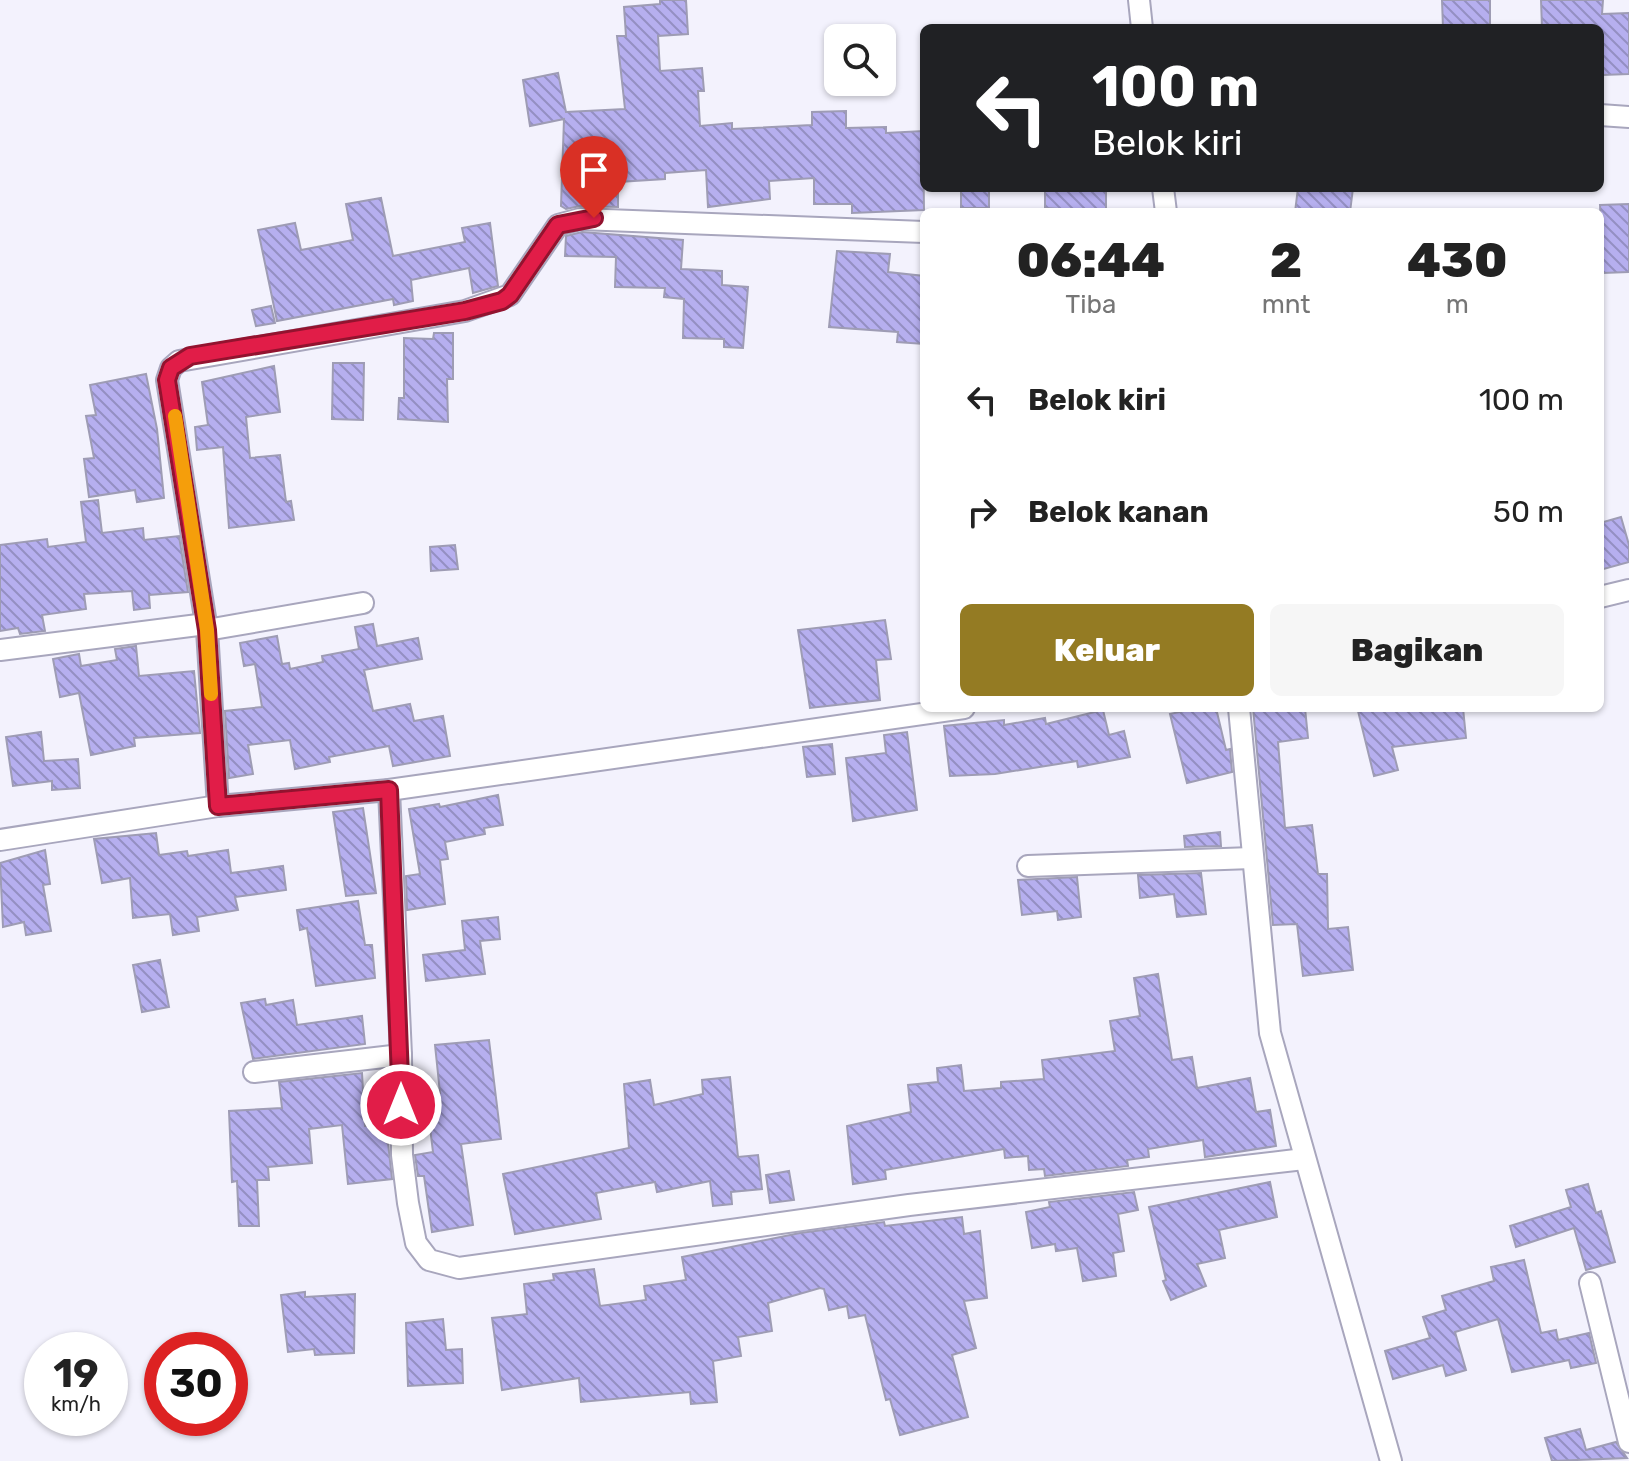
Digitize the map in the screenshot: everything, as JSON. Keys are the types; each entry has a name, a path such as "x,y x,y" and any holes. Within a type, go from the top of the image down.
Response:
{"street":[{"path":"1139,0 1142,24"},
{"path":"1604,115 1629,117"},
{"path":"218,806 207,627 167,380 171,368 179,361 465,311 502,301 517,288 558,225 580,219 920,232"},
{"path":"1604,596 1629,590"},
{"path":"0,650 207,627 363,603"},
{"path":"0,840 218,806 389,790 936,712"},
{"path":"1239,712 1270,1033 1391,1461"},
{"path":"389,790 401,1055 402,1155 416,1243 429,1260 459,1268 909,1205 1304,1159"},
{"path":"1028,866 1252,858"},
{"path":"254,1072 401,1055"},
{"path":"1590,1283 1629,1442"}],"building":[{"path":"660,0 686,0 688,34 658,36 660,71 702,68 704,91 698,91 700,126 732,123 732,129 812,125 812,112 846,111 846,128 886,127 886,133 920,131 920,192 924,192 924,208 852,213 852,204 814,204 814,178 769,181 770,199 708,207 706,170 665,173 665,179 618,182 618,207 580,206 566,209 561,206 564,119 530,126 523,80 558,73 566,112 625,109 617,36 626,36 624,7 660,4"},
{"path":"1442,0 1490,0 1490,24 1443,24"},
{"path":"1541,0 1603,0 1602,14 1629,13 1629,74 1604,75 1604,24 1542,24"},
{"path":"961,192 989,192 989,208 961,208"},
{"path":"1045,192 1106,192 1106,208 1045,208"},
{"path":"1298,192 1352,192 1350,208 1296,208"},
{"path":"381,198 393,256 465,242 462,228 490,223 498,286 473,293 469,268 411,280 413,301 394,305 393,299 277,321 258,230 295,223 301,250 353,240 346,204"},
{"path":"1629,204 1629,272 1604,273 1604,208 1600,205"},
{"path":"582,232 683,240 681,269 722,271 722,285 748,287 743,348 724,347 724,339 683,338 684,299 664,297 665,288 615,287 616,257 565,256 566,236"},
{"path":"837,251 890,254 888,272 920,276 920,344 897,342 898,332 829,327"},
{"path":"271,306 275,323 256,326 252,310"},
{"path":"434,333 453,333 453,379 447,379 448,422 398,419 399,398 404,398 404,338 433,339"},
{"path":"333,363 364,363 363,420 332,419"},
{"path":"274,366 280,412 246,417 250,458 280,455 286,502 291,501 294,520 229,528 223,447 197,450 195,427 208,425 202,382"},
{"path":"146,374 157,429 164,498 137,502 135,490 89,497 84,459 94,458 86,416 96,415 90,385"},
{"path":"98,500 102,533 143,528 144,540 179,536 188,592 149,595 150,608 134,610 132,591 84,594 86,609 42,615 45,631 20,634 18,628 0,631 0,545 47,539 48,547 86,542 81,502"},
{"path":"1621,517 1629,545 1629,562 1604,569 1604,522"},
{"path":"455,545 458,569 431,571 430,547"},
{"path":"885,620 891,659 876,660 880,700 810,708 798,630"},
{"path":"373,624 377,646 418,638 422,659 364,670 373,711 410,704 414,721 443,716 450,756 393,766 389,746 329,757 330,762 295,769 290,740 248,745 253,774 229,778 225,711 262,707 255,664 244,666 240,643 277,636 282,664 289,663 290,669 323,662 322,656 359,649 355,627"},
{"path":"136,646 139,676 194,671 200,733 134,738 135,746 91,755 79,693 60,697 53,659 79,654 81,666 117,660 115,649"},
{"path":"1103,712 1109,735 1124,731 1130,757 1078,767 1077,761 995,774 950,776 944,726 1004,720 1004,725 1045,718 1046,724"},
{"path":"1217,712 1226,750 1230,749 1232,772 1187,783 1170,714"},
{"path":"1253,712 1305,712 1308,738 1278,742 1285,828 1312,825 1318,874 1327,874 1328,929 1348,927 1353,970 1303,976 1297,924 1273,925"},
{"path":"1358,712 1463,712 1466,738 1392,747 1398,770 1374,776"},
{"path":"41,732 44,761 78,759 80,788 52,790 52,781 13,786 6,737"},
{"path":"907,732 917,810 853,821 846,758 886,753 884,735"},
{"path":"832,744 835,774 807,777 803,747"},
{"path":"498,795 503,825 484,828 485,834 445,842 448,859 440,860 445,904 407,910 406,876 420,874 409,809 439,804 440,807"},
{"path":"363,808 376,893 346,896 333,812"},
{"path":"1220,832 1221,846 1185,847 1184,836"},
{"path":"156,833 159,855 187,851 188,856 228,850 231,873 283,866 286,890 235,897 238,910 197,917 199,931 173,935 170,914 133,918 130,878 102,883 94,839"},
{"path":"45,850 50,884 43,885 51,931 26,935 24,922 3,927 0,863"},
{"path":"1201,873 1206,914 1177,917 1174,894 1140,898 1138,875"},
{"path":"1077,877 1081,917 1058,920 1057,911 1022,915 1018,880"},
{"path":"358,901 365,945 372,945 375,978 316,986 307,928 300,930 297,910"},
{"path":"498,917 500,939 480,941 485,974 426,981 423,955 465,950 462,921"},
{"path":"160,960 169,1007 142,1012 133,965"},
{"path":"1158,974 1172,1060 1192,1057 1197,1088 1250,1078 1256,1112 1270,1110 1276,1146 1205,1157 1203,1140 1148,1149 1149,1157 1127,1160 1128,1166 1045,1176 1044,1169 1029,1170 1028,1156 1005,1158 1004,1149 885,1170 886,1179 853,1184 847,1126 911,1112 908,1085 938,1082 937,1068 961,1065 964,1091 1001,1088 1001,1082 1044,1079 1042,1060 1115,1051 1110,1021 1140,1016 1134,978"},
{"path":"265,999 266,1005 293,1000 297,1025 362,1016 365,1044 253,1059 241,1003"},
{"path":"489,1040 501,1139 461,1144 473,1225 432,1232 424,1176 418,1176 415,1155 433,1152 426,1095 440,1093 435,1045"},
{"path":"362,1073 365,1126 386,1125 392,1179 348,1184 342,1125 309,1129 312,1163 268,1167 269,1180 257,1180 259,1226 239,1226 237,1181 232,1182 229,1111 282,1108 279,1082"},
{"path":"730,1077 738,1157 758,1155 762,1189 731,1192 732,1204 713,1206 710,1181 657,1192 655,1182 596,1193 601,1219 515,1234 503,1174 629,1148 624,1084 650,1080 654,1105 703,1094 702,1080"},
{"path":"789,1171 794,1200 770,1203 766,1175"},
{"path":"1270,1182 1277,1217 1219,1230 1225,1258 1197,1264 1206,1286 1171,1300 1163,1281 1166,1280 1149,1207"},
{"path":"1588,1184 1596,1213 1601,1211 1615,1262 1586,1270 1574,1228 1516,1247 1510,1226 1571,1207 1566,1190"},
{"path":"1134,1192 1138,1210 1118,1214 1124,1251 1113,1253 1116,1276 1083,1281 1077,1248 1056,1251 1055,1244 1032,1248 1026,1212 1050,1207 1049,1202"},
{"path":"962,1217 964,1234 980,1231 987,1298 964,1301 976,1348 952,1355 968,1417 900,1435 890,1399 886,1400 865,1315 849,1318 847,1306 829,1310 824,1289 820,1288 768,1303 772,1331 738,1337 741,1356 713,1361 717,1402 691,1404 690,1392 581,1402 579,1378 502,1390 492,1318 527,1314 524,1284 554,1280 553,1274 594,1269 600,1306 646,1300 644,1286 686,1280 682,1257 800,1233 884,1222 885,1226"},
{"path":"1524,1260 1541,1333 1556,1330 1558,1340 1589,1333 1596,1363 1571,1368 1569,1360 1512,1372 1498,1319 1455,1332 1466,1370 1446,1376 1443,1365 1393,1379 1385,1351 1430,1338 1423,1317 1446,1310 1442,1296 1494,1281 1491,1267"},
{"path":"305,1292 305,1297 355,1294 354,1353 315,1355 314,1349 288,1352 281,1295"},
{"path":"443,1319 446,1350 462,1349 463,1383 408,1386 406,1323"},
{"path":"1580,1429 1586,1450 1616,1442 1627,1458 1552,1461 1545,1438"}],"slow traffic":[{"path":"175,416 207,630 211,694"}],"route":[{"path":"401,1105 389,790 218,806 207,630 167,380 171,368 190,356 465,311 502,301 517,288 558,225 594,218"}]}
